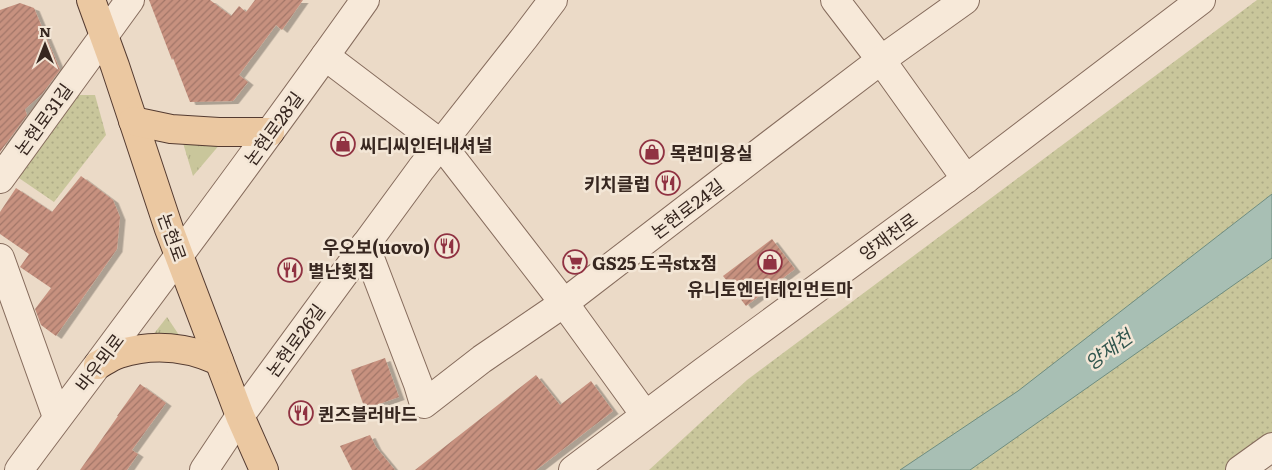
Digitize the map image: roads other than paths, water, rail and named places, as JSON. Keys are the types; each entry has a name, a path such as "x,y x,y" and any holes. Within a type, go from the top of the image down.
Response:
{"main road":[{"name":"논현로","path":"91,0 169,229 240,416 264,470"},
{"path":"133,121 171,129 219,132 270,132"},
{"path":"98,365 118,354 140,349 167,348 204,354 219,361"}],"street":[{"name":"논현로31길","path":"0,178 130,0"},
{"name":"논현로28길","path":"179,255 365,0"},
{"name":"논현로26길","path":"204,470 240,416 421,168 553,0"},
{"path":"835,0 881,60 966,179"},
{"name":"논현로24길","path":"365,245 424,404 482,360 564,303 881,60 965,0"},
{"name":"양재천로","path":"573,470 966,179 1201,0"},
{"path":"325,56 441,144 564,303 645,415"},
{"name":"바우뫼로","path":"19,470 179,255"},
{"path":"0,258 58,417"},
{"path":"1240,470 1272,447"}],"water":[{"name":"양재천","path":"1272,194 1272,258 970,470 900,470 1018,391"}],"place":[{"name":"씨디씨인터내셔널","path":"343,144"},
{"name":"목련미용실","path":"652,152"},
{"name":"키치클럽","path":"668,183"},
{"name":"우오보(uovo)","path":"447,246"},
{"name":"GS25 도곡stx점","path":"575,262"},
{"name":"유니토엔터테인먼트마","path":"770,262"},
{"name":"별난횟집","path":"290,270"},
{"name":"퀸즈블러바드","path":"301,413"}]}
